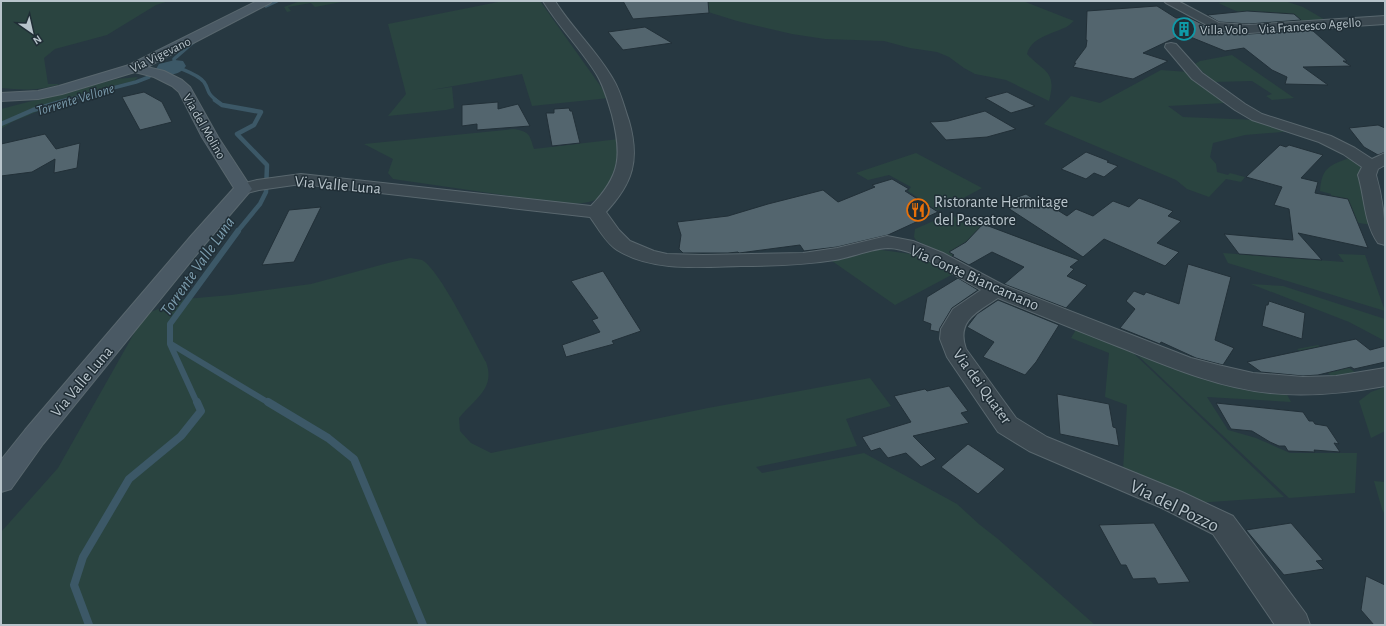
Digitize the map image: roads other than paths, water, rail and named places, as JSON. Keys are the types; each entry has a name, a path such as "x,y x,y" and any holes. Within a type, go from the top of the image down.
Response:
{"street":[{"name":"Via Vigevano","path":"1,97 38,95 62,90 134,68 266,1"},
{"path":"548,1 604,75 614,97 626,136 627,164 621,181 612,197 596,212"},
{"name":"Via Francesco Agello","path":"1170,1 1216,26 1249,30 1385,20"},
{"path":"1171,47 1197,76 1240,107 1258,117 1325,140 1378,162 1367,175 1372,192 1373,206 1380,230 1385,239"},
{"name":"Via del Molino","path":"134,68 159,74 177,83 184,90 210,137 250,187"},
{"name":"Via Valle Luna","path":"1,481 54,413 193,246 250,187 282,180 316,180 596,212"},
{"name":"Via Conte Biancamano","path":"596,212 612,234 623,245 648,256 667,260 703,261 803,259 837,254 887,242 913,248 936,257 996,290 1184,364 1252,382 1274,385 1338,386 1385,378"},
{"name":"Via dei Quater","path":"996,290 961,315 953,325 951,338 955,351 1007,425 1038,444"},
{"name":"Via del Pozzo","path":"1038,444 1172,500 1223,525 1294,625"}],"waterway":[{"name":"Torrente Valle Luna","path":"266,6 277,1"},
{"name":"Torrente Valle Luna","path":"197,39 174,59 175,66 194,74 201,79 206,85 209,93 217,101"},
{"name":"Torrente Vellone","path":"167,69 175,66"},
{"name":"Torrente Vellone","path":"63,101 136,82 149,77"},
{"name":"Torrente Vellone","path":"1,124 33,110 67,100"},
{"name":"Torrente Valle Luna","path":"215,100 222,105 261,112 254,125 237,134 267,165 266,192 260,204 237,232"},
{"name":"Torrente Valle Luna","path":"197,403 170,344 170,324 238,231"},
{"path":"171,344 269,403"},
{"name":"Torrente Valle Luna","path":"89,625 74,585 83,557 129,479 181,436 201,411 197,402"},
{"path":"268,402 328,438 354,459 423,625"}],"place":[{"name":"Villa Volo","path":"1184,29"},
{"name":"Ristorante Hermitage del Passatore","path":"918,210"}]}
